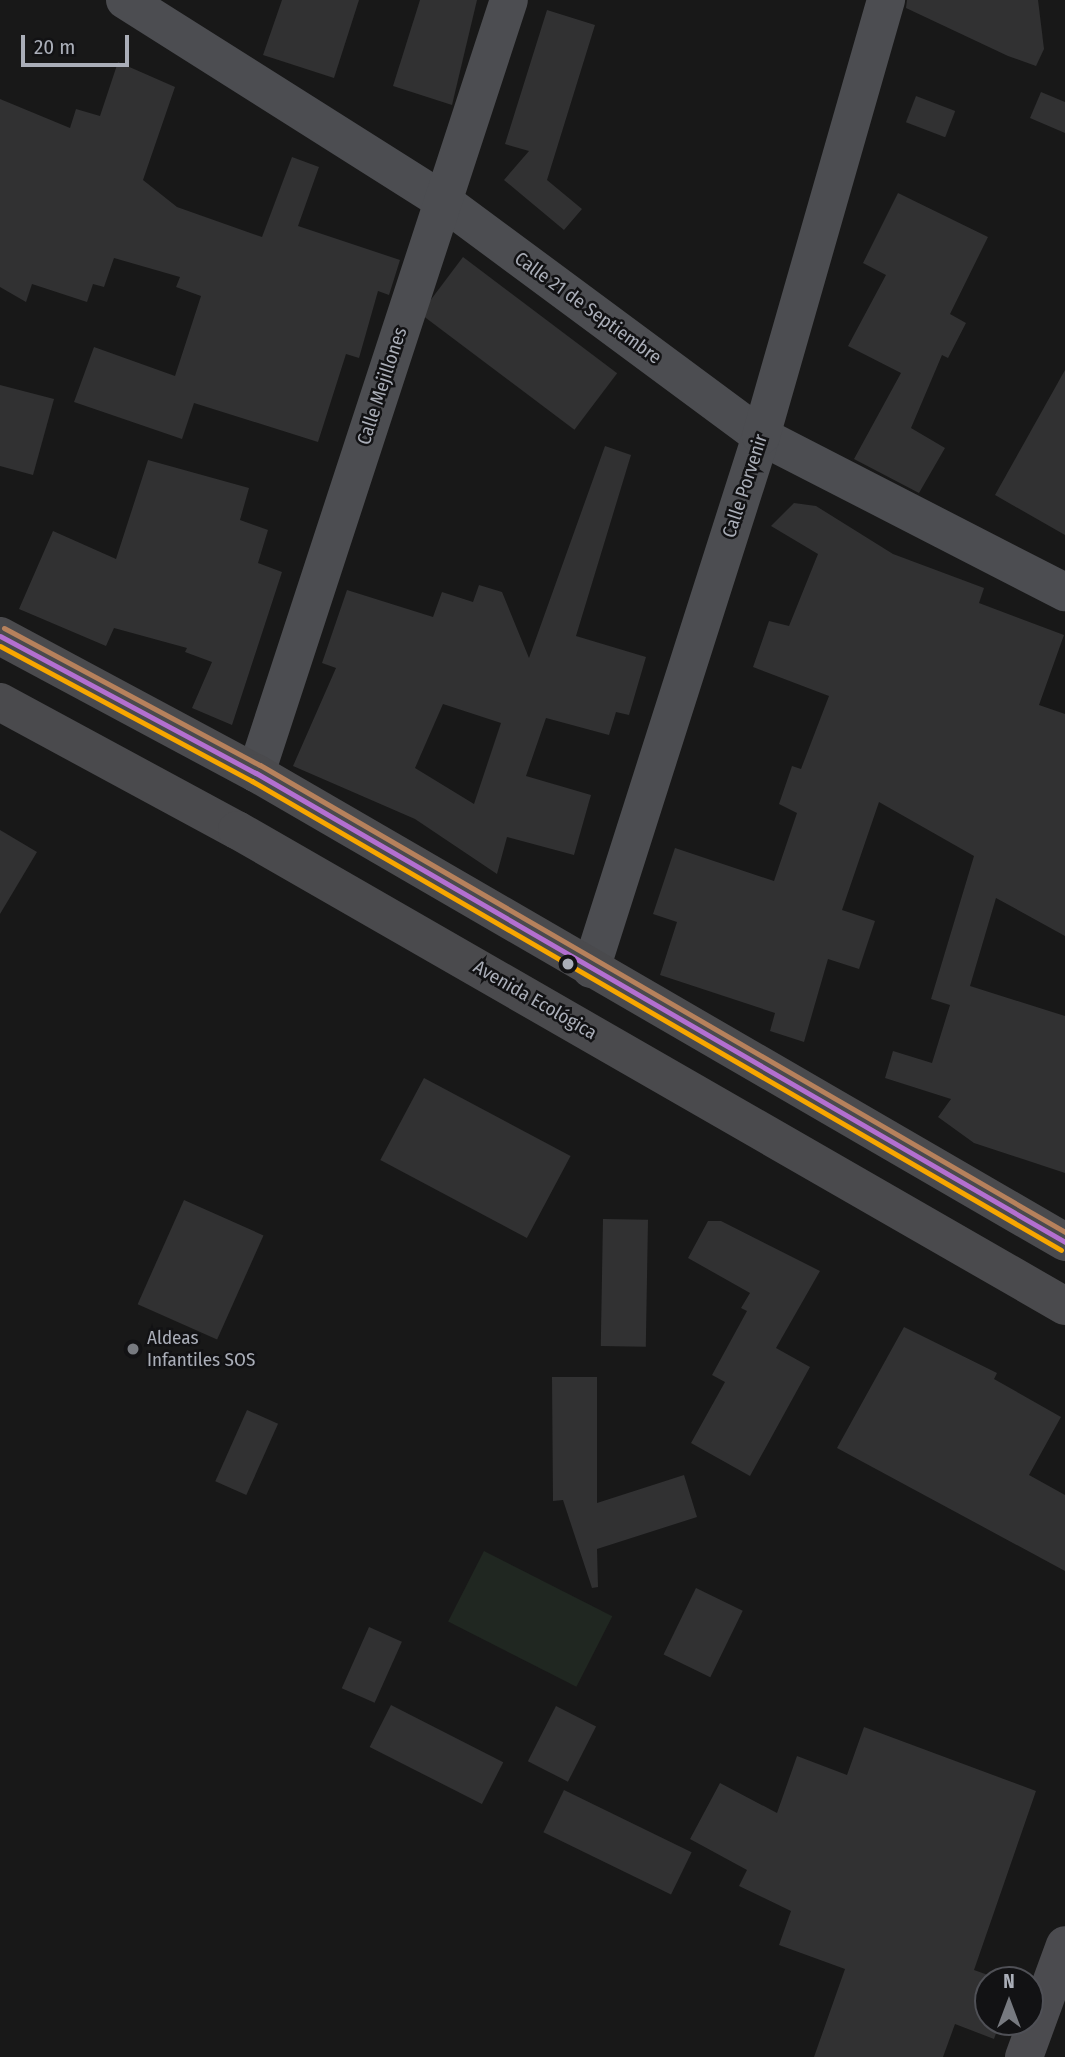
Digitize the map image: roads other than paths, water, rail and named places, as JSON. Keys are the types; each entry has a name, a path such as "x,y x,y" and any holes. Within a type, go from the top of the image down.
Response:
{"main road":[{"path":"0,636 256,773 1065,1242"},
{"name":"Avenida Ecológica","path":"0,702 272,850 1065,1306"},
{"path":"1024,2057 1065,1945"}],"street":[{"name":"Calle 21 de Septiembre","path":"125,0 443,201 761,436 1065,592"},
{"name":"Calle Mejillones","path":"256,773 509,0"},
{"name":"Calle Porvenir","path":"592,969 761,436 886,0"}],"place":[{"name":"Aldeas Infantiles SOS","path":"133,1349"}]}
